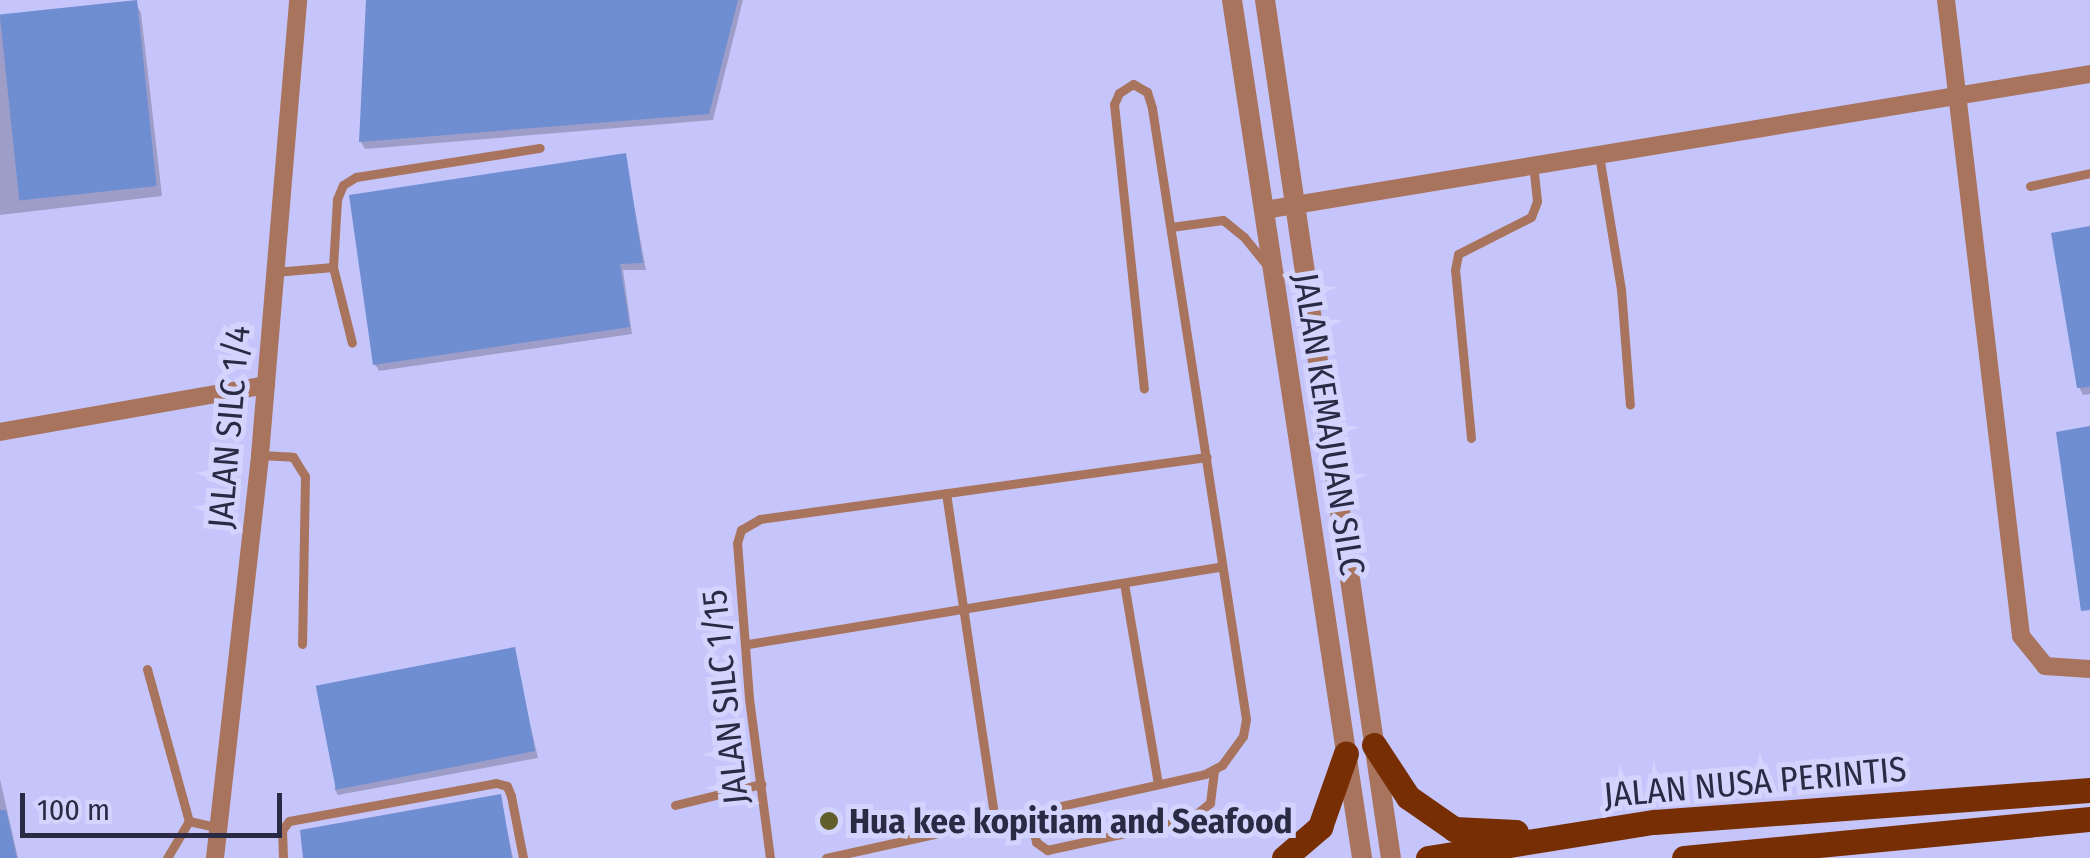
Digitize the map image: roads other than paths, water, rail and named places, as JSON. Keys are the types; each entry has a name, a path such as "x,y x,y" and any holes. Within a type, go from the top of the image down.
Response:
{"main road":[{"path":"1374,745 1408,797 1454,829 1497,833 1654,822"},
{"path":"1284,858 1320,827 1346,753"},
{"name":"JALAN NUSA PERINTIS","path":"1428,858 1654,822 2090,790"},
{"name":"JALAN NUSA PERINTIS","path":"1684,858 2042,820 2090,819"}],"street":[{"name":"JALAN SILC 1/4","path":"216,858 260,455 298,0"},
{"name":"JALAN KEMAJUAN SILC","path":"1232,0 1362,858"},
{"name":"JALAN KEMAJUAN SILC","path":"1265,0 1390,858"},
{"path":"1946,0 2021,636 2045,666 2090,669"},
{"path":"1264,210 2090,74"},
{"path":"0,432 266,385"},
{"path":"1316,556 1346,552"},
{"path":"1328,636 1360,632"},
{"path":"2042,820 2090,828"}],"lane":[{"path":"1029,813 1036,842 1047,850 1190,819 1210,803 1214,770 1244,736 1246,719 1152,108 1148,92 1133,84 1119,93 1114,104 1144,388"},
{"path":"352,343 334,266 337,199 343,185 356,177 540,148"},
{"path":"1599,155 1621,290 1630,405"},
{"path":"1472,438 1455,270 1458,254 1531,217 1538,201 1534,165"},
{"path":"2030,186 2090,173"},
{"path":"1172,226 1223,220 1244,237 1274,274"},
{"path":"276,272 334,266"},
{"path":"260,455 293,456 305,476 302,644"},
{"path":"994,820 946,493 1207,457"},
{"name":"JALAN SILC 1/15","path":"770,858 749,698 748,644 736,543 741,530 760,519 946,493"},
{"path":"748,644 1220,567"},
{"path":"1124,583 1158,784"},
{"path":"146,669 189,821 167,858"},
{"path":"826,858 1214,770"},
{"path":"283,858 282,830 290,821 496,782 507,786 511,796 523,858"},
{"path":"675,805 761,784"},
{"path":"189,821 221,829"}],"place":[{"name":"Hua kee kopitiam and Seafood","path":"829,821"}]}
